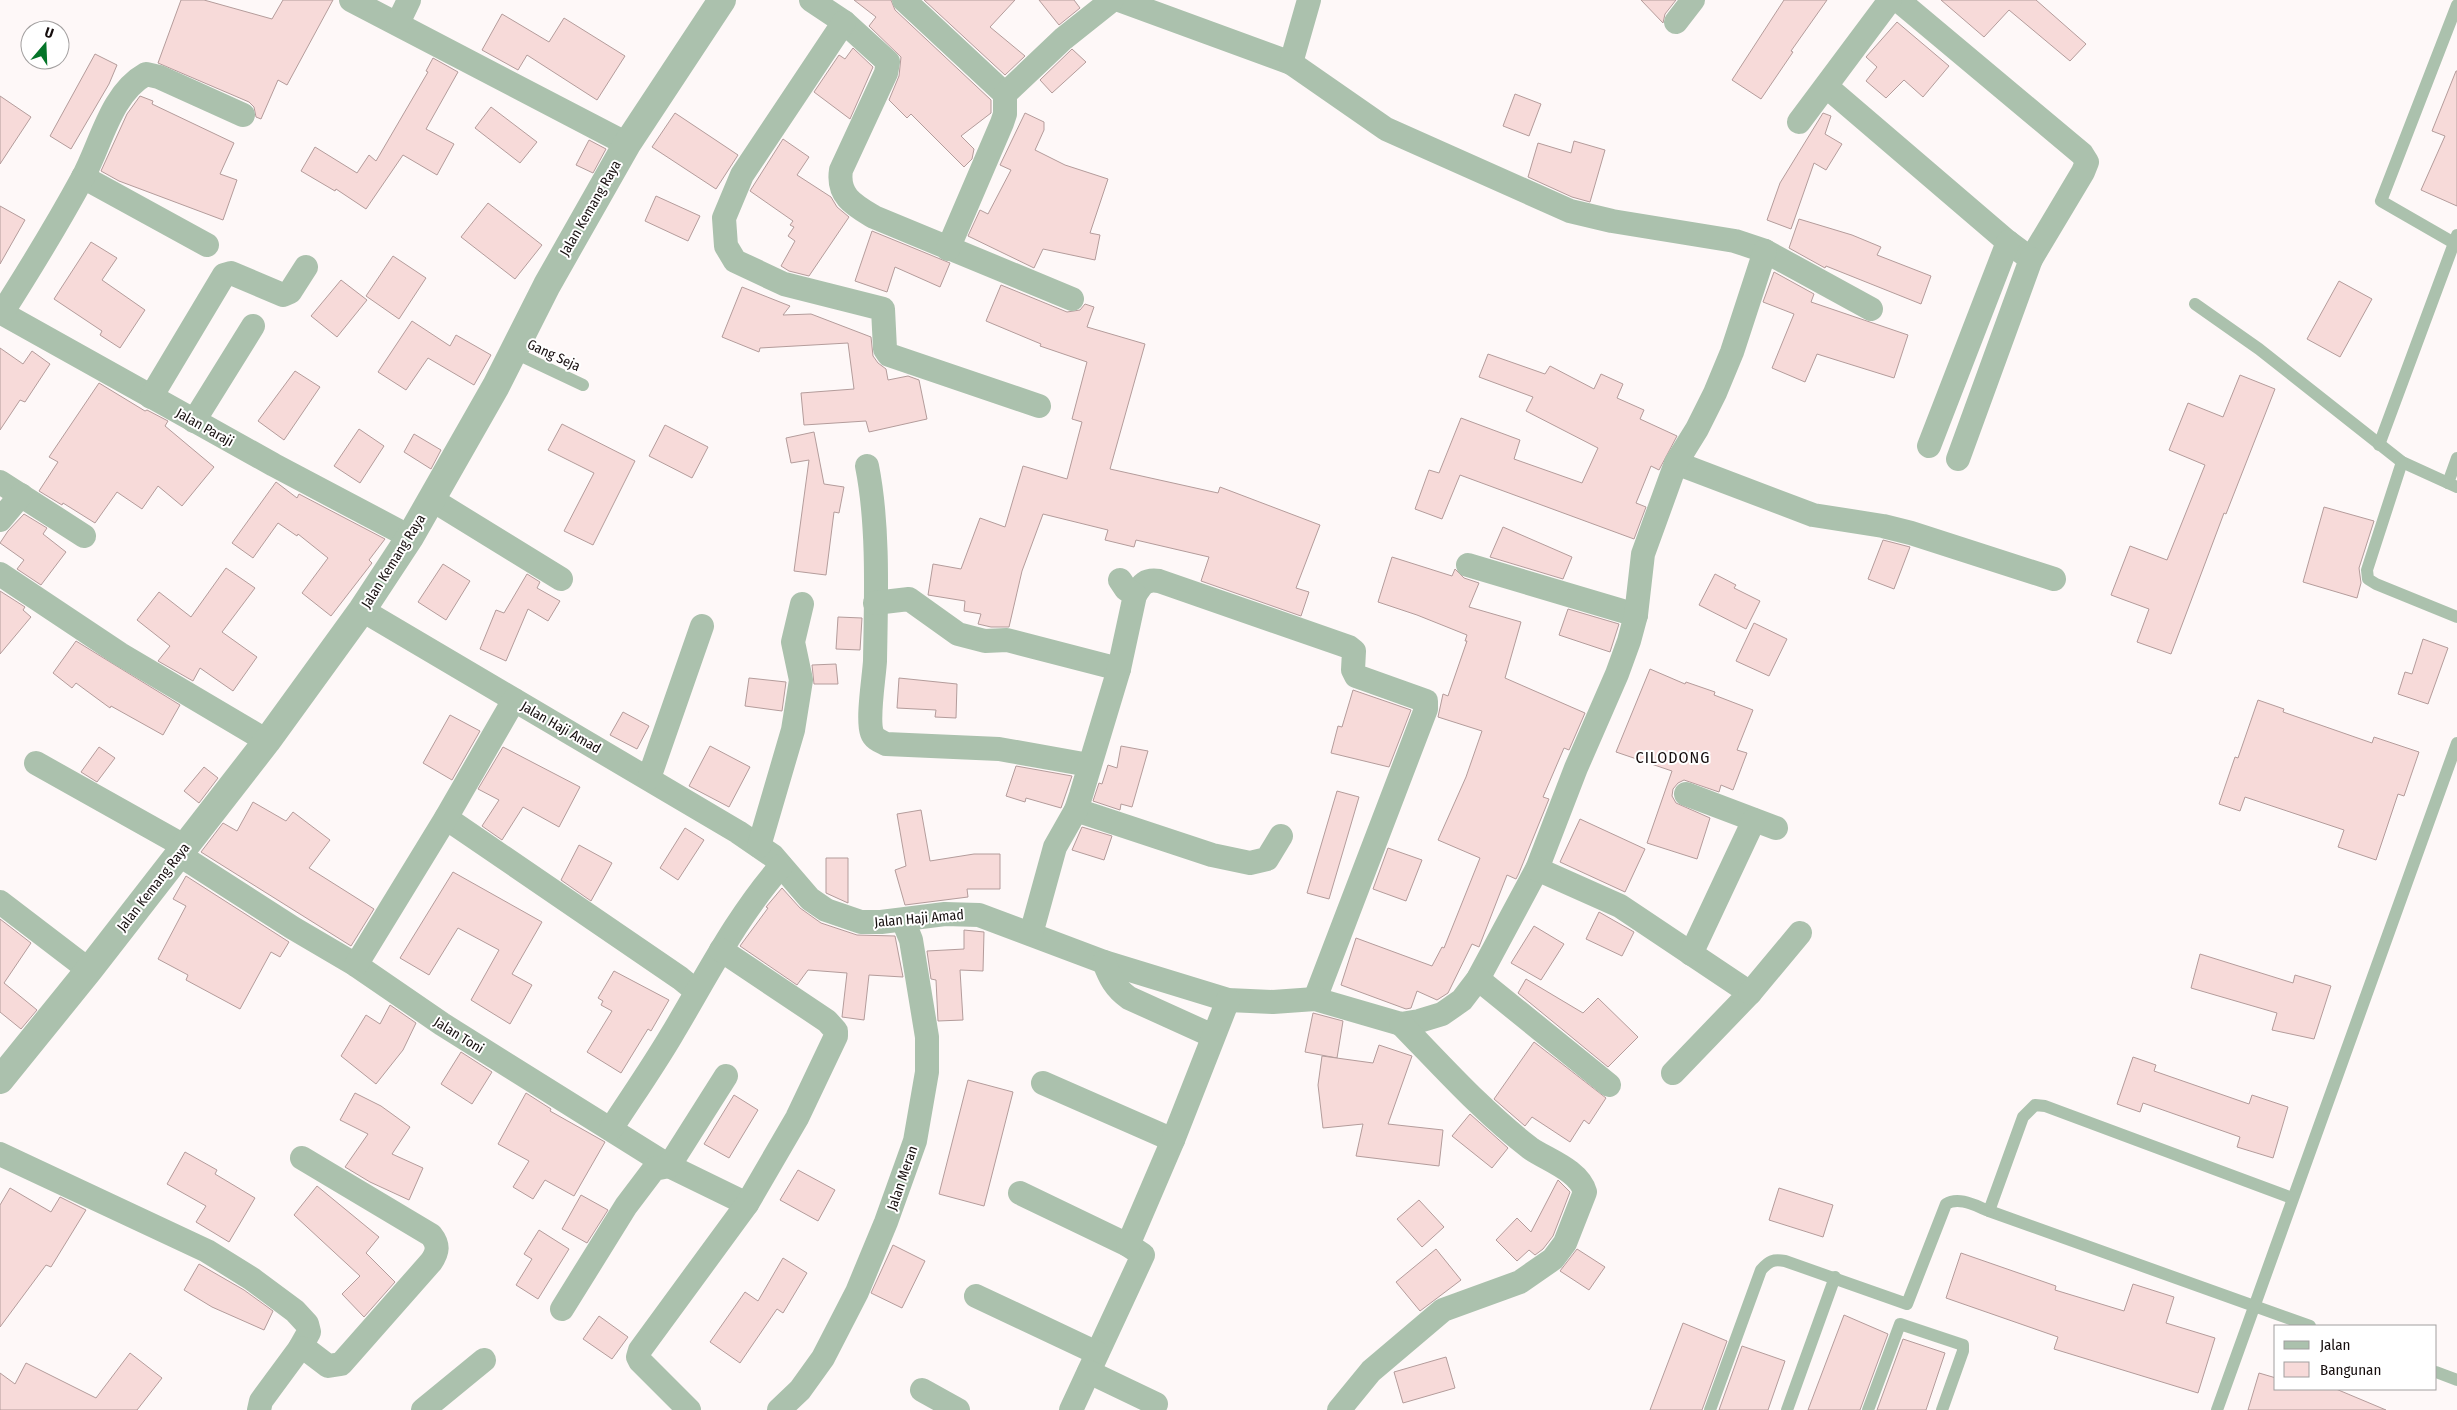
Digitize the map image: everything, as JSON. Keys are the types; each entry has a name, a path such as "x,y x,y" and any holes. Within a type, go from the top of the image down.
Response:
{"street":[{"path":"351,0 626,144"},
{"path":"398,23 409,0"},
{"name":"Jalan Kemang Raya","path":"0,1080 89,970 267,741 362,610 410,537 513,352 546,285 626,144 722,0"},
{"path":"811,0 844,22 888,62 886,73 841,170 839,182 846,195 857,206 874,217 1072,299"},
{"path":"904,0 1005,94"},
{"path":"948,249 1002,123 1005,114 1005,94 1063,39 1112,0"},
{"path":"1119,0 1292,63 1386,129 1570,211 1612,221 1735,241 1765,251 1871,309"},
{"path":"1292,63 1309,0"},
{"path":"1676,22 1693,0"},
{"path":"1799,122 1827,87 1890,0"},
{"path":"1898,0 2082,154 2087,162 2083,172 2031,259 1958,458"},
{"path":"844,22 742,175 724,218 726,246 735,261 784,284 883,309 885,349 889,355 1038,406"},
{"path":"1,313 83,178 118,101 135,80 146,74 174,82 243,115"},
{"path":"1827,87 2008,242 2031,259"},
{"path":"83,178 207,245"},
{"path":"1930,446 2008,242"},
{"path":"1400,1024 1442,1014 1462,1000 1478,979 1537,869 1576,768 1617,674 1636,615 1643,554 1676,462 1697,430 1715,393 1732,352 1765,251"},
{"path":"151,397 224,275 230,273 282,295 290,292 306,267"},
{"name":"Jalan Paraji","path":"1,313 274,465 410,537"},
{"path":"194,420 253,326"},
{"path":"1676,462 1814,515 1883,526 1911,533 2054,579"},
{"path":"867,466 874,513 874,690 870,719 872,734 877,740 886,744 999,749 1089,766"},
{"path":"0,482 84,536"},
{"path":"0,520 21,496"},
{"path":"431,499 561,579"},
{"path":"1468,565 1636,615"},
{"path":"0,574 120,654 267,741"},
{"path":"1031,934 1055,846 1076,810 1119,669 1127,587 1149,580 1168,584 1349,647 1354,651 1355,673 1423,698 1427,705 1315,998"},
{"path":"875,603 909,599 958,634 985,641 1007,640 1119,669"},
{"path":"759,846 793,730 801,680 793,642 802,604"},
{"name":"Jalan Haji Amad","path":"362,610 649,778 759,846 773,856 810,899 843,917 861,922 903,920 964,913 997,920 1104,962 1228,1000 1273,1002 1315,998 1400,1024"},
{"path":"649,778 702,626"},
{"path":"356,965 446,818 514,700"},
{"name":"Jalan Toni","path":"36,763 181,850 269,914 356,965 442,1024 669,1166 747,1204"},
{"path":"1686,794 1765,824 1691,954"},
{"path":"1076,810 1212,854 1250,863 1268,859 1280,836"},
{"path":"446,818 680,978 696,991"},
{"path":"611,1129 672,1035 721,950 761,890 781,866"},
{"path":"1537,869 1620,906 1750,993"},
{"path":"0,902 89,970"},
{"name":"Jalan Meran","path":"779,1410 800,1390 823,1358 858,1292 915,1141 927,1072 927,1037 911,940 903,920"},
{"path":"1673,1073 1750,993 1800,933"},
{"path":"689,1410 640,1361 638,1354 747,1204 797,1118 834,1042 836,1031 828,1021 721,950"},
{"path":"1104,962 1112,982 1118,990 1129,998 1213,1036"},
{"path":"1478,979 1609,1086"},
{"path":"1128,1245 1173,1140 1228,1000"},
{"path":"1340,1410 1371,1371 1443,1310 1520,1282 1553,1259 1565,1243 1585,1192 1578,1178 1531,1148 1504,1126 1400,1024"},
{"path":"562,1309 626,1206 654,1169 669,1166 726,1076"},
{"path":"1044,1083 1173,1140"},
{"path":"0,1154 207,1250 252,1279 295,1311 307,1324 309,1332 300,1348 261,1401 259,1410"},
{"path":"300,1348 307,1350 328,1366 341,1364 431,1262 438,1246 431,1235 302,1158"},
{"path":"1020,1193 1128,1245 1143,1255 1142,1262 1071,1410"},
{"path":"976,1296 1093,1362 1156,1404"},
{"path":"423,1410 484,1360"},
{"path":"922,1390 958,1410"}],"lane":[{"path":"2379,445 2455,239 2381,201 2457,5"},
{"path":"2195,304 2259,349 2402,462 2452,485 2457,458"},
{"name":"Gang Seja","path":"513,352 583,385"},
{"path":"2402,462 2367,570 2368,579 2457,617"},
{"path":"2216,1410 2292,1198 2454,762 2457,743"},
{"path":"1989,1211 2023,1117 2035,1105 2045,1106 2292,1198"},
{"path":"1868,1410 1946,1204 1952,1200 1961,1201 2307,1325"},
{"path":"1710,1410 1761,1270 1767,1263 1775,1259 1785,1261 1835,1277 1907,1304"},
{"path":"1787,1410 1835,1277"},
{"path":"1900,1324 1962,1345 1963,1351 1942,1410"},
{"path":"2437,1372 2457,1380"}],"building":[{"path":"181,0 204,0 272,19 283,0 333,0 287,85 278,80 261,119 256,117 254,107 249,102 158,63"},
{"path":"854,0 891,0 895,10 991,100 991,113 961,136 974,149 972,159 964,167 911,114 907,118 889,100 899,76 901,57 869,26 876,17"},
{"path":"924,0 1015,0 990,27 1025,56 1005,75"},
{"path":"1039,0 1074,0 1080,8 1059,25"},
{"path":"1641,0 1676,0 1665,14 1663,23"},
{"path":"1784,0 1827,0 1791,51 1793,52 1761,99 1732,80"},
{"path":"1941,0 2036,0 2086,44 2070,61 2009,10 1984,37"},
{"path":"502,14 549,42 564,18 625,56 597,100 527,55 518,70 482,50"},
{"path":"1897,22 1949,66 1923,97 1904,80 1886,98 1866,81 1877,67 1866,57"},
{"path":"853,48 873,67 850,119 814,92 839,55 845,59"},
{"path":"1072,49 1086,62 1052,93 1040,80"},
{"path":"95,54 117,65 109,84 71,149 50,136"},
{"path":"433,58 458,72 426,129 454,144 437,175 403,155 366,209 336,189 335,191 301,171 315,147 357,173 369,155 376,161 428,72 426,71"},
{"path":"2456,71 2457,206 2421,190 2445,136 2432,131"},
{"path":"1515,94 1541,104 1529,136 1503,126"},
{"path":"0,96 31,117 0,164"},
{"path":"140,96 153,101 152,104 234,143 220,174 237,180 223,220 119,181 101,171 127,114"},
{"path":"491,107 537,142 520,163 475,128"},
{"path":"675,113 738,155 716,189 652,147"},
{"path":"1025,113 1044,122 1044,130 1035,150 1065,165 1108,179 1090,233 1100,235 1095,260 1043,249 1034,268 968,236 980,210 988,214 1011,170 1000,165"},
{"path":"1823,113 1831,116 1825,134 1842,144 1826,170 1814,163 1791,229 1767,220 1780,183"},
{"path":"783,139 809,157 797,175 831,197 837,207 849,217 809,276 789,271 781,266 795,241 788,236 794,227 790,225 793,221 750,191"},
{"path":"589,140 606,149 593,173 576,165"},
{"path":"1574,141 1605,150 1590,202 1572,197 1528,177 1538,143 1571,153"},
{"path":"656,196 700,216 688,241 645,221"},
{"path":"488,203 542,245 515,279 461,237"},
{"path":"0,206 25,220 0,264"},
{"path":"1799,219 1852,235 1881,247 1877,255 1931,276 1921,304 1826,266 1825,268 1789,248"},
{"path":"872,231 950,263 940,287 895,267 887,292 855,281"},
{"path":"91,242 117,258 102,280 145,310 120,348 100,335 102,331 54,299"},
{"path":"393,256 426,278 399,319 366,296"},
{"path":"1774,272 1814,294 1811,302 1908,335 1894,378 1817,354 1805,382 1772,368 1794,314 1763,302"},
{"path":"341,280 367,300 337,337 311,316"},
{"path":"2339,281 2372,299 2340,357 2307,339"},
{"path":"1001,285 1067,312 1080,310 1085,304 1094,307 1087,327 1145,344 1110,469 1218,493 1220,487 1320,525 1296,588 1309,592 1301,616 1201,581 1209,557 1136,540 1134,547 1105,540 1108,530 1043,514 1022,571 1009,627 991,627 978,624 981,614 964,611 965,601 928,595 933,564 961,569 980,518 1005,527 1023,466 1067,479 1082,422 1072,419 1087,362 1040,346 1041,344 986,321"},
{"path":"742,287 790,306 783,315 811,314 871,337 873,356 886,369 888,380 908,376 919,380 927,419 869,432 866,421 804,425 801,393 854,389 848,343 760,348 759,352 722,337"},
{"path":"412,321 450,346 456,335 491,355 474,385 428,358 406,390 378,372"},
{"path":"0,348 23,364 32,351 50,364 25,402 20,400 0,430"},
{"path":"1488,354 1545,374 1550,366 1594,389 1601,374 1623,384 1617,398 1644,410 1640,419 1677,436 1659,470 1651,466 1636,503 1646,507 1634,539 1460,475 1442,519 1415,509 1429,470 1439,473 1461,418 1520,440 1514,459 1582,483 1598,448 1526,411 1533,397 1479,377"},
{"path":"295,371 320,387 284,440 258,421"},
{"path":"2240,375 2275,389 2226,514 2224,513 2171,654 2137,642 2149,609 2111,595 2130,546 2167,560 2205,465 2169,450 2188,403 2223,417"},
{"path":"99,383 145,411 147,410 168,421 165,426 214,467 182,506 158,486 142,509 117,492 95,523 39,491 58,462 49,457"},
{"path":"562,424 635,461 593,545 564,531 594,473 548,450"},
{"path":"665,425 708,447 692,478 649,456"},
{"path":"359,429 384,446 360,483 334,466"},
{"path":"814,432 824,484 844,487 839,513 834,512 826,575 794,571 809,460 791,463 786,438"},
{"path":"414,434 441,450 431,469 404,452"},
{"path":"276,482 297,498 299,494 385,539 369,560 372,563 331,616 302,593 328,558 298,534 297,536 278,523 253,558 232,543"},
{"path":"2324,507 2374,521 2359,568 2361,583 2357,598 2303,582"},
{"path":"24,514 47,528 43,534 66,552 41,585 17,569 24,560 0,543"},
{"path":"1503,527 1572,557 1563,579 1490,557"},
{"path":"1883,540 1910,547 1894,589 1868,579"},
{"path":"1392,557 1452,576 1455,569 1464,578 1479,583 1469,607 1521,622 1505,678 1585,713 1569,750 1564,748 1543,797 1549,799 1519,873 1516,879 1507,875 1479,947 1472,944 1448,993 1437,1000 1417,991 1411,1008 1406,1009 1341,985 1356,938 1432,966 1442,947 1444,948 1480,858 1438,840 1466,777 1482,731 1438,717 1443,694 1448,696 1467,641 1465,641 1467,635 1378,602"},
{"path":"443,564 470,581 446,620 418,602"},
{"path":"226,568 255,588 222,632 257,657 233,691 200,668 193,681 158,661 170,646 137,620 159,592 191,617"},
{"path":"527,574 540,582 537,588 560,601 548,621 528,609 506,661 480,649 496,610 504,613"},
{"path":"1715,574 1736,585 1734,588 1760,601 1746,629 1699,605"},
{"path":"0,591 25,607 23,610 31,617 0,654"},
{"path":"1568,609 1619,624 1610,652 1559,635"},
{"path":"838,617 862,618 860,650 836,649"},
{"path":"1754,623 1787,639 1769,676 1736,661"},
{"path":"2423,639 2448,648 2428,704 2398,694 2405,672 2412,674"},
{"path":"76,641 180,705 163,735 111,706 110,708 76,683 72,688 53,673"},
{"path":"836,664 838,684 814,684 812,665"},
{"path":"1650,669 1685,684 1686,682 1715,692 1714,695 1753,710 1737,750 1747,753 1733,790 1721,785 1719,792 1684,780 1673,789 1672,796 1676,803 1710,818 1697,859 1647,843 1672,771 1616,752"},
{"path":"749,678 786,682 782,711 745,706"},
{"path":"899,678 957,684 956,718 935,717 936,710 897,708"},
{"path":"1353,690 1411,710 1389,767 1331,753 1338,726 1342,727"},
{"path":"2258,700 2284,709 2283,712 2372,743 2374,737 2419,752 2404,796 2398,794 2376,860 2338,847 2344,830 2245,797 2240,811 2219,804 2235,757 2238,758"},
{"path":"623,712 649,726 637,749 610,735"},
{"path":"450,715 480,731 452,780 423,763"},
{"path":"710,746 750,767 729,807 689,786"},
{"path":"1121,746 1148,751 1132,807 1121,804 1120,810 1093,801 1099,783 1102,784 1108,765 1117,768"},
{"path":"99,747 115,758 97,782 81,772"},
{"path":"503,747 580,787 559,827 523,807 502,840 482,826 499,800 478,789"},
{"path":"1016,766 1072,776 1061,808 1026,798 1025,802 1006,796"},
{"path":"204,767 218,778 199,803 184,791"},
{"path":"1337,791 1359,797 1329,899 1307,893"},
{"path":"253,802 286,821 293,812 330,840 309,868 374,909 351,946 201,852 223,823 237,831"},
{"path":"921,810 930,861 974,854 1000,854 1000,889 967,889 968,897 905,905 895,870 906,866 897,814"},
{"path":"1580,819 1645,849 1625,892 1560,862"},
{"path":"1082,827 1112,836 1104,860 1072,850"},
{"path":"685,828 704,840 678,880 660,868"},
{"path":"579,845 612,863 591,901 561,880"},
{"path":"1388,848 1422,860 1406,901 1373,889"},
{"path":"826,858 848,858 848,903 826,893"},
{"path":"453,872 542,922 512,974 532,985 510,1024 471,1000 499,950 458,928 429,975 400,958"},
{"path":"186,876 289,942 280,957 271,952 240,1009 186,980 188,975 158,959 186,906 173,899"},
{"path":"782,888 800,908 821,923 857,935 895,936 903,977 869,975 864,1020 842,1017 847,973 808,970 797,985 740,946 768,908 766,907"},
{"path":"1599,912 1634,932 1622,956 1586,939"},
{"path":"0,919 31,943 4,983 37,1010 21,1029 0,1012"},
{"path":"1534,926 1564,944 1541,980 1511,963"},
{"path":"964,930 984,932 983,971 960,970 963,1020 938,1021 936,980 931,979 927,951 964,949"},
{"path":"2200,954 2293,983 2295,975 2331,986 2314,1039 2272,1030 2277,1013 2191,988"},
{"path":"614,971 669,1000 651,1031 648,1029 621,1073 587,1052 612,1011 601,1005 603,1001 598,998"},
{"path":"1526,979 1583,1013 1598,998 1638,1037 1608,1067 1518,993"},
{"path":"390,1005 416,1023 403,1050 376,1084 341,1056 366,1015 380,1024"},
{"path":"1313,1013 1343,1021 1337,1058 1305,1052"},
{"path":"1534,1042 1606,1098 1589,1124 1584,1120 1570,1142 1532,1117 1525,1126 1494,1099"},
{"path":"1379,1045 1412,1056 1388,1124 1443,1130 1439,1166 1356,1156 1363,1124 1323,1128 1318,1085 1322,1056 1373,1063"},
{"path":"461,1052 492,1072 472,1104 441,1084"},
{"path":"2133,1057 2156,1065 2154,1071 2249,1104 2252,1095 2288,1107 2273,1158 2237,1147 2240,1137 2143,1103 2140,1112 2117,1104"},
{"path":"968,1080 1013,1092 984,1206 939,1194"},
{"path":"355,1093 381,1106 410,1127 392,1154 423,1168 409,1200 370,1182 345,1167 368,1134 340,1120"},
{"path":"526,1093 551,1109 550,1111 605,1142 574,1196 545,1180 533,1199 513,1187 529,1161 498,1144"},
{"path":"734,1095 758,1110 729,1158 704,1144"},
{"path":"1470,1114 1508,1148 1492,1168 1452,1136"},
{"path":"185,1152 217,1170 215,1174 255,1198 229,1242 196,1222 206,1206 167,1184"},
{"path":"798,1170 835,1190 818,1221 780,1200"},
{"path":"1558,1180 1570,1192 1553,1236 1543,1249 1535,1255 1529,1250 1517,1261 1496,1240 1517,1218 1531,1232"},
{"path":"317,1186 379,1237 366,1253 395,1282 364,1317 342,1294 360,1276 294,1215"},
{"path":"10,1188 51,1212 60,1197 86,1210 51,1267 46,1265 0,1327 0,1205"},
{"path":"1779,1188 1833,1205 1823,1237 1769,1220"},
{"path":"581,1195 608,1210 587,1243 562,1229"},
{"path":"1419,1200 1444,1227 1422,1247 1397,1219"},
{"path":"539,1230 569,1249 538,1299 516,1285 532,1259 524,1254"},
{"path":"893,1245 925,1261 902,1308 871,1293"},
{"path":"1436,1249 1461,1280 1420,1311 1396,1282"},
{"path":"1577,1249 1605,1267 1589,1290 1560,1271"},
{"path":"1961,1253 2056,1286 2055,1290 2124,1311 2133,1284 2174,1297 2166,1323 2215,1338 2198,1393 2054,1349 2058,1337 1946,1298"},
{"path":"783,1258 807,1273 783,1313 777,1309 740,1363 710,1342 745,1292 758,1301"},
{"path":"199,1264 244,1290 273,1311 264,1330 212,1307 184,1290"},
{"path":"1844,1315 1888,1334 1860,1410 1808,1410"},
{"path":"599,1316 628,1337 612,1359 583,1339"},
{"path":"1683,1323 1727,1341 1702,1410 1650,1410"},
{"path":"1903,1339 1945,1353 1926,1410 1877,1410"},
{"path":"1742,1346 1785,1361 1768,1410 1719,1410"},
{"path":"130,1353 162,1378 137,1410 0,1410 0,1373 15,1384 26,1363 96,1398"},
{"path":"1446,1357 1455,1388 1403,1403 1394,1372"},
{"path":"2259,1373 2274,1377 2274,1390 2338,1390 2386,1410 2248,1410"}],"district":[{"name":"CILODONG","path":"1673,757"}]}
